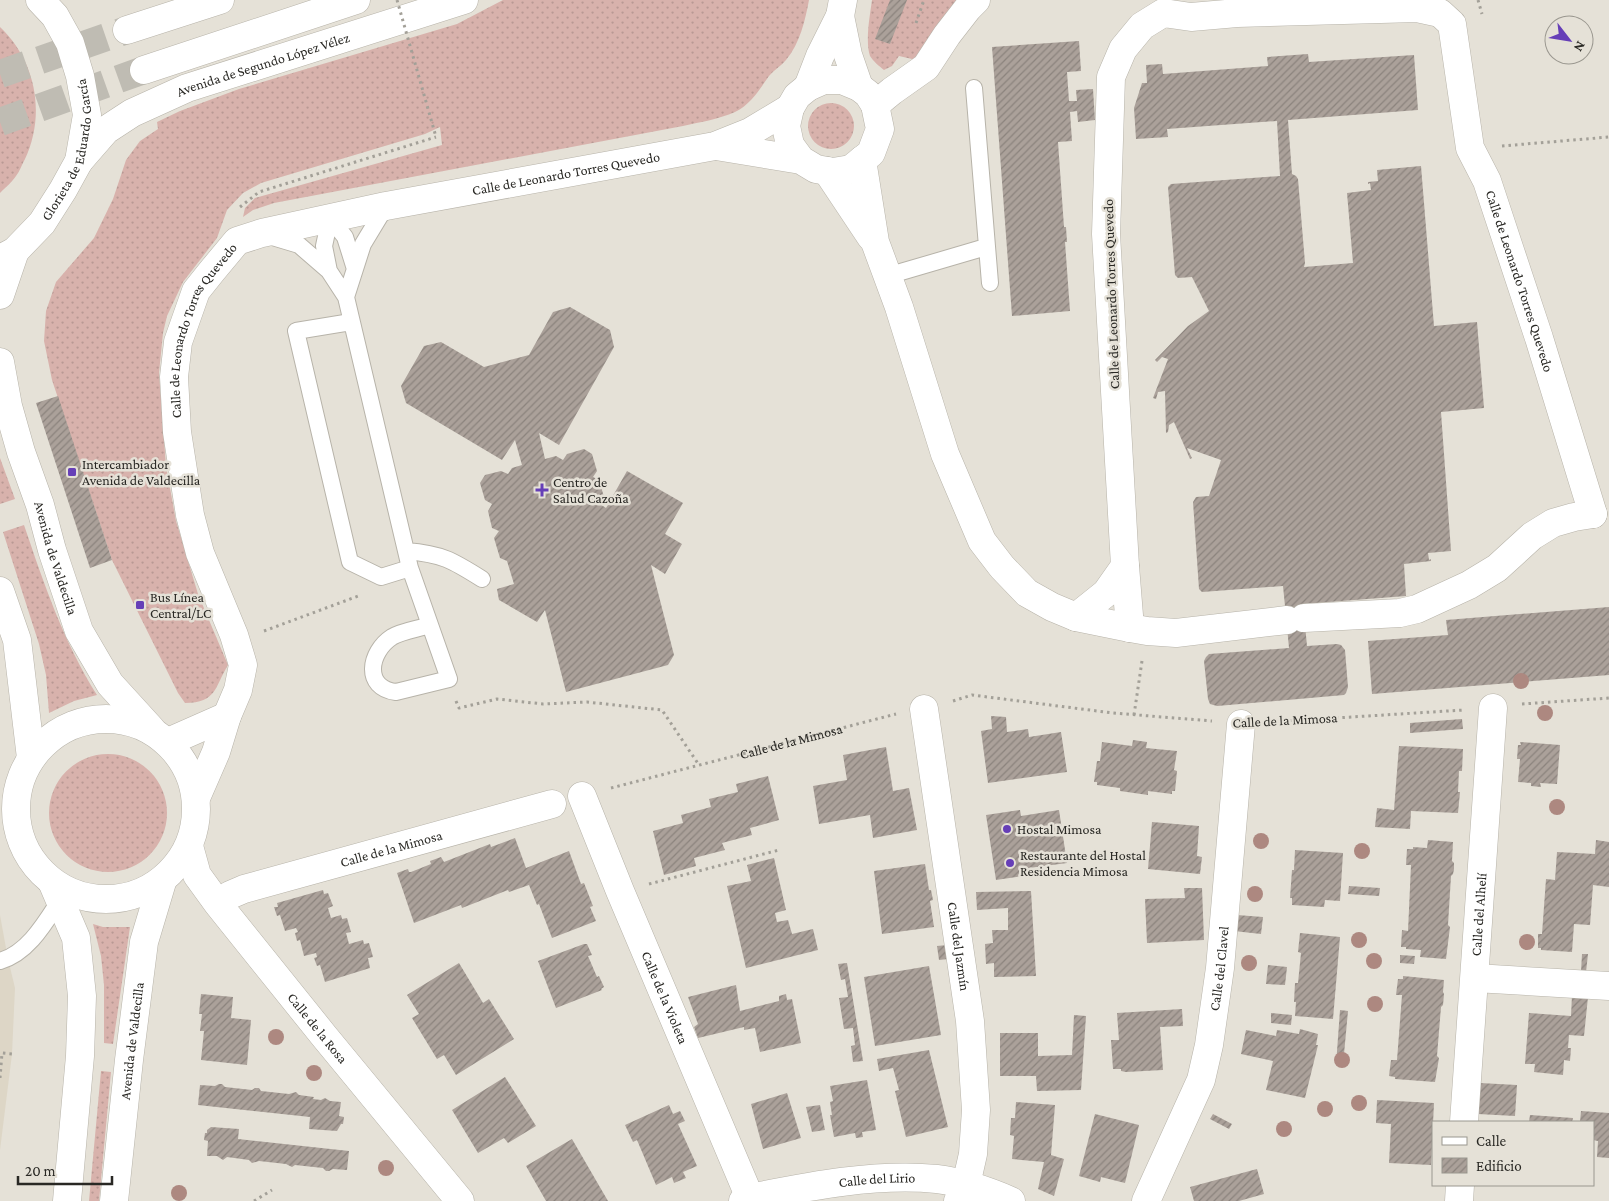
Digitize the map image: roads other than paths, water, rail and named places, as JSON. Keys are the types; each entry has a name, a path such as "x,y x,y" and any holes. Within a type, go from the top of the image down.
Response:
{"main road":[{"name":"Glorieta de Eduardo García","path":"8,255 42,223 63,190 79,161 87,115 80,76 70,43 54,16 40,0"},
{"path":"127,30 220,0"},
{"path":"144,70 356,0"},
{"name":"Avenida de Segundo López Vélez","path":"79,161 106,130 132,113 187,88 464,0"},
{"path":"867,96 926,67 947,35 976,0"},
{"name":"Calle de Leonardo Torres Quevedo","path":"862,160 875,242 899,307 945,454 982,541 1002,567 1027,593 1052,607 1076,617 1130,628 1147,631 1176,633 1295,619 1400,613 1417,609 1469,586 1497,568 1532,536 1553,523 1574,517 1601,521 1487,181 1470,148 1452,24 1440,13 1417,8 1246,13 1191,17 1165,7 1142,26 1123,49 1111,76 1106,234 1130,628"},
{"path":"842,8 848,55 867,96 880,129 871,153 851,169 834,172 827,171 816,169 801,160 790,145 786,126 790,108 797,96 808,87 824,80 842,80 867,96"},
{"path":"808,87 842,8"},
{"name":"Calle de Leonardo Torres Quevedo","path":"196,798 216,752 227,716 238,690 243,665 234,635 200,553 190,515 177,432 174,378 178,342 196,291 238,241 262,233 386,206 715,146 750,132 790,108"},
{"name":"Calle de Leonardo Torres Quevedo","path":"715,146 801,160"},
{"name":"Calle de Leonardo Torres Quevedo","path":"827,171 875,242"},
{"path":"0,295 8,255"},
{"name":"Avenida de Valdecilla","path":"0,362 8,406 21,452 40,505 52,550 79,631 110,684 161,737 189,774 196,798"},
{"path":"1076,617 1106,593 1125,566"},
{"path":"0,590 17,640 31,758"},
{"name":"Calle del Alhelí","path":"1464,1121 1494,708"},
{"name":"Calle del Jazmín","path":"914,710 970,1022 976,1110 973,1154 962,1193"},
{"path":"67,1201 80,1056 82,996 76,938 57,892 33,864 21,842 15,808 19,782 31,758 44,743 70,726 92,720 125,720 161,737 227,716"},
{"name":"Calle del Clavel","path":"1146,1201 1202,1080 1209,1045 1220,968 1241,724"},
{"name":"Calle de la Violeta","path":"582,796 746,1200"},
{"path":"57,892 84,898 114,900 143,892 162,882 175,869 189,846 196,822 196,798"},
{"name":"Calle de la Mimosa","path":"230,895 244,888 552,804"},
{"name":"Calle de la Rosa","path":"189,846 197,875 218,904 460,1201"},
{"name":"Avenida de Valdecilla","path":"114,1201 144,942 162,882"},
{"path":"1475,978 1609,986"},
{"name":"Calle del Lirio","path":"746,1200 810,1186 886,1178 937,1179 962,1193 1011,1201"},
{"path":"1459,1201 1460,1186"}],"lane":[{"path":"974,88 990,283"},
{"path":"346,298 363,244 386,206"},
{"path":"330,218 345,237 355,268"},
{"path":"329,271 324,246 330,218"},
{"path":"262,233 299,245 329,271 346,298 410,568 449,679 396,692 388,691 373,676 372,664 381,646 393,636 430,625"},
{"path":"886,276 986,247"},
{"path":"352,322 296,331 350,562 381,577 410,568"},
{"path":"406,551 428,553 452,560 482,579"},
{"path":"0,961 8,959 17,953 39,931 57,892"}],"tunnel":[{"path":"0,74 127,30"},
{"path":"0,122 144,70"}],"place":[{"name":"Intercambiador Avenida de Valdecilla","path":"72,472"},
{"name":"Centro de Salud Cazoña","path":"542,490"},
{"name":"Bus Línea Central/LC","path":"140,605"},
{"name":"Hostal Mimosa","path":"1007,829"},
{"name":"Restaurante del Hostal Residencia Mimosa","path":"1010,863"}]}
